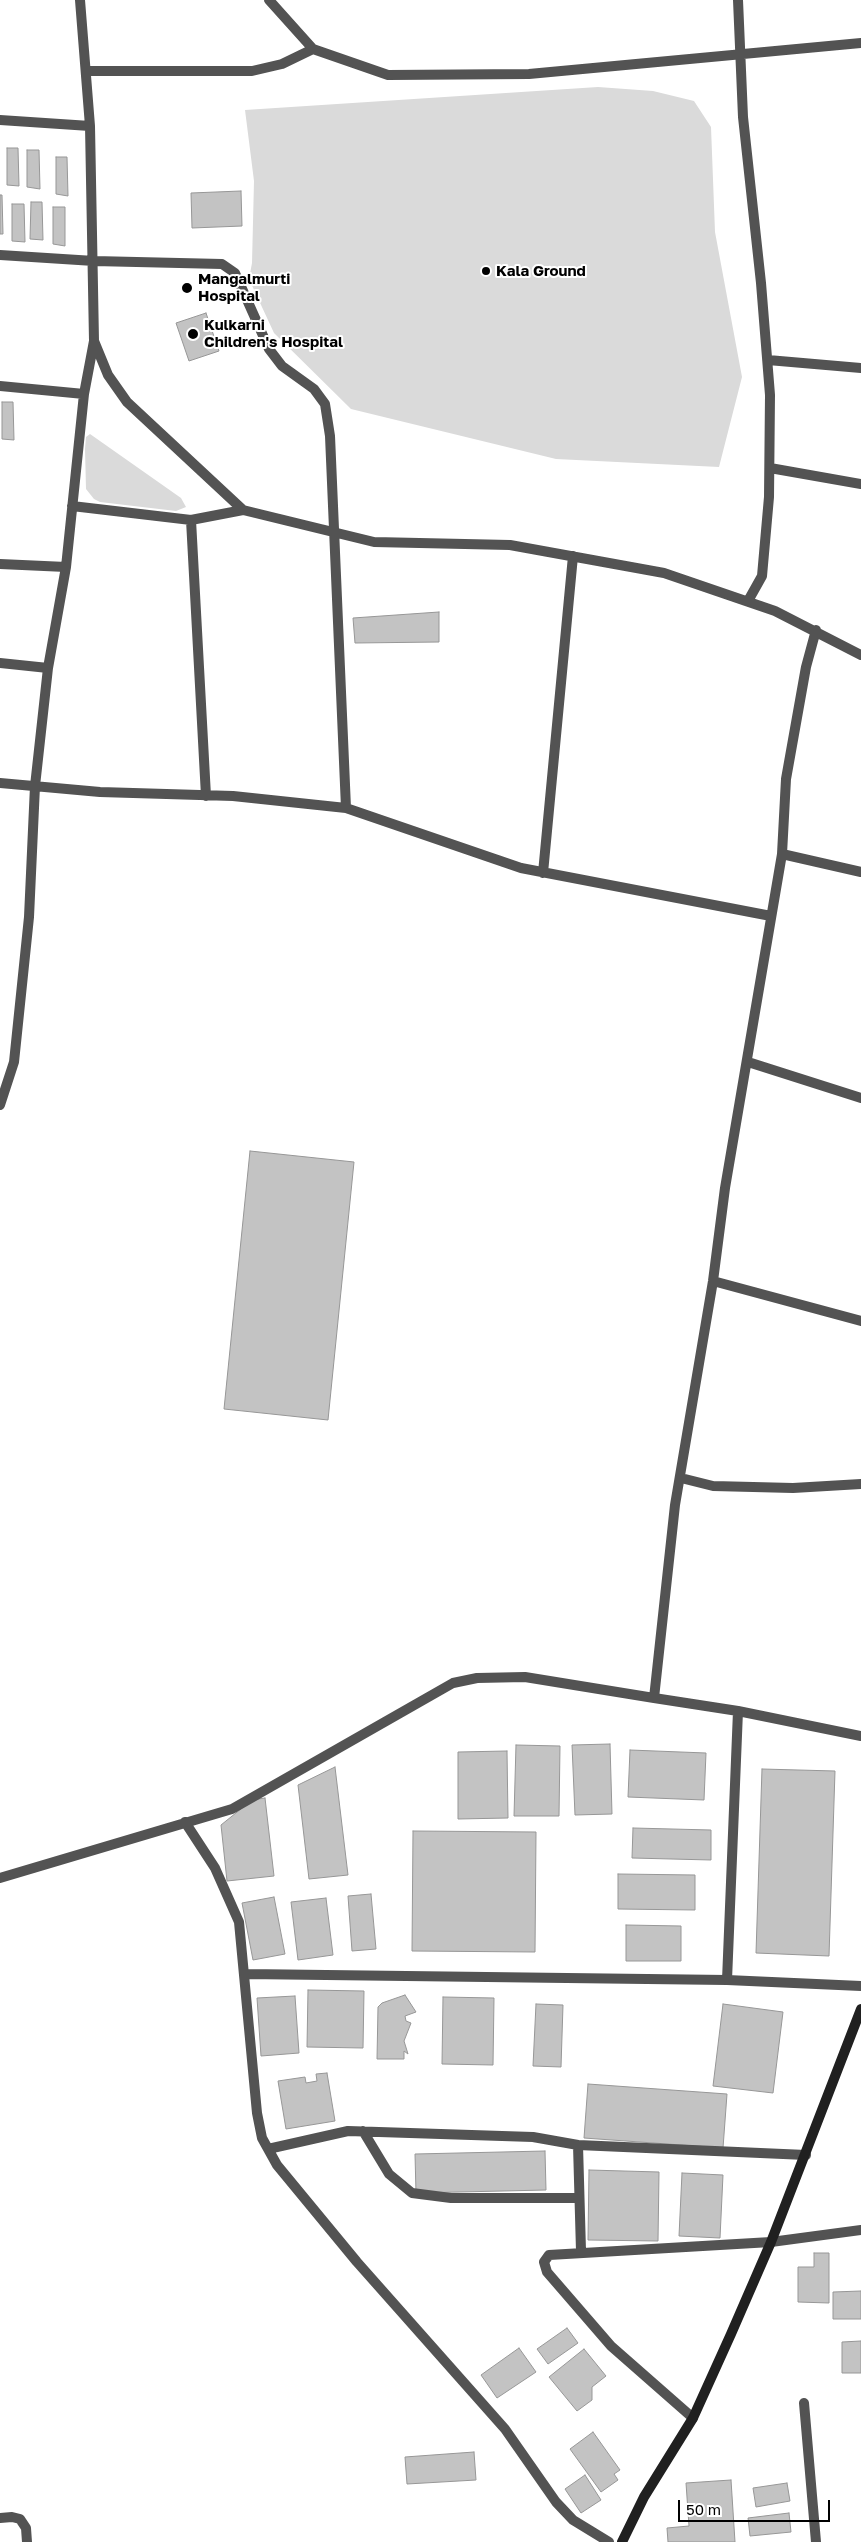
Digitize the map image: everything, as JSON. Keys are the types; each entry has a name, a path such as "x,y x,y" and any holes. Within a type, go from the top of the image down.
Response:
{"street":[{"path":"0,1105 14,1062 29,917 35,786 48,668 66,567 84,394 94,341 90,126 80,0"},
{"path":"269,0 313,49 388,75 529,74 861,43"},
{"path":"738,0 742,117 768,360 770,395 770,468 762,576 748,601"},
{"path":"87,71 252,70 282,64 313,49"},
{"path":"0,120 90,126"},
{"path":"0,255 94,261 222,264 235,273 269,349 282,366 314,389 325,404 330,436 346,808"},
{"path":"94,341 108,376 127,402 243,510"},
{"path":"768,360 861,368"},
{"path":"0,386 84,394"},
{"path":"770,468 861,484"},
{"path":"72,506 192,520 243,510 374,542 510,545 664,573 748,601 816,630 861,655"},
{"path":"192,520 206,796"},
{"path":"543,873 573,556"},
{"path":"0,564 66,567"},
{"path":"654,1698 675,1505 713,1281 725,1188 782,854 786,779 806,667 816,630"},
{"path":"0,663 48,668"},
{"path":"0,783 100,792 206,796 346,808 520,868 771,916"},
{"path":"782,854 861,872"},
{"path":"748,1062 861,1098"},
{"path":"713,1281 861,1321"},
{"path":"681,1478 713,1486 793,1488 861,1484"},
{"path":"1,1875 232,1809 454,1683 477,1678 525,1677 738,1711 861,1736"},
{"path":"727,1980 738,1711"},
{"path":"185,1822 215,1868 229,1895 239,1922 246,1974 257,2113 262,2138 277,2166 357,2262 505,2429 556,2502 573,2520 609,2542"},
{"path":"246,1974 727,1980 861,1986"},
{"path":"622,2542 644,2497 693,2418 772,2242 861,2008"},
{"path":"268,2149 323,2135 363,2131 533,2138 578,2145 806,2155"},
{"path":"363,2131 389,2174 412,2193 429,2197 451,2198 580,2198"},
{"path":"578,2145 581,2251"},
{"path":"693,2418 611,2346 547,2272 544,2262 548,2255 581,2251 772,2242 861,2230"},
{"path":"804,2403 816,2542"},
{"path":"0,2518 12,2517 20,2519 26,2528 28,2542"}],"shaded area":[{"name":"Kala Ground","path":"598,87 653,91 694,101 711,127 715,232 742,377 719,467 556,459 351,409 274,333 249,279 252,263 254,181 245,110"},
{"path":"90,434 181,498 186,507 176,511 100,502 94,499 86,489 85,449 86,437"}],"building":[{"path":"7,148 18,148 19,186 7,185"},
{"path":"27,150 39,150 40,189 27,187"},
{"path":"56,157 67,157 68,196 56,194"},
{"path":"241,191 242,226 192,228 191,193"},
{"path":"0,195 2,195 3,234 0,234"},
{"path":"31,202 42,202 43,240 30,239"},
{"path":"12,204 24,204 25,242 12,241"},
{"path":"53,207 65,207 65,246 53,244"},
{"path":"206,313 219,351 189,361 176,323"},
{"path":"2,402 13,402 14,440 2,439"},
{"path":"439,612 439,642 355,643 353,618"},
{"path":"250,1151 354,1162 328,1420 224,1409"},
{"path":"610,1744 612,1814 575,1815 572,1745"},
{"path":"516,1745 560,1746 559,1816 514,1816"},
{"path":"630,1750 706,1753 704,1800 628,1797"},
{"path":"507,1751 508,1818 458,1819 458,1752"},
{"path":"335,1767 348,1875 309,1879 298,1785"},
{"path":"762,1769 835,1771 829,1956 756,1953"},
{"path":"265,1798 274,1876 227,1881 221,1825 252,1800"},
{"path":"633,1828 711,1830 711,1860 632,1858"},
{"path":"413,1831 536,1832 535,1952 412,1951"},
{"path":"618,1874 695,1875 695,1910 618,1909"},
{"path":"371,1894 376,1949 352,1951 348,1896"},
{"path":"274,1897 285,1954 253,1960 242,1903"},
{"path":"326,1898 333,1955 298,1960 291,1902"},
{"path":"626,1925 681,1926 681,1961 626,1961"},
{"path":"308,1990 364,1991 363,2048 307,2047"},
{"path":"405,1995 416,2012 405,2016 406,2021 411,2023 404,2041 408,2054 404,2051 404,2059 377,2059 378,2007 382,2003"},
{"path":"295,1996 299,2053 261,2056 257,1998"},
{"path":"443,1997 494,1998 493,2065 442,2064"},
{"path":"536,2004 563,2005 561,2067 533,2066"},
{"path":"723,2004 783,2012 773,2093 713,2086"},
{"path":"327,2073 335,2121 286,2129 278,2081 305,2077 306,2083 317,2081 316,2074"},
{"path":"588,2084 727,2094 723,2148 584,2138"},
{"path":"545,2151 546,2190 416,2193 415,2154"},
{"path":"589,2170 659,2172 658,2241 588,2240"},
{"path":"682,2173 723,2175 720,2238 679,2236"},
{"path":"814,2253 829,2253 829,2303 798,2302 798,2267 814,2267"},
{"path":"861,2291 861,2319 833,2319 833,2292"},
{"path":"567,2328 578,2343 548,2364 537,2349"},
{"path":"861,2341 861,2373 842,2373 842,2342"},
{"path":"519,2348 536,2372 497,2398 481,2375"},
{"path":"584,2349 606,2376 592,2387 592,2400 577,2411 549,2377"},
{"path":"593,2432 620,2470 614,2474 618,2480 601,2492 570,2449"},
{"path":"474,2452 476,2480 407,2484 405,2457"},
{"path":"585,2475 601,2500 581,2513 565,2489"},
{"path":"731,2480 735,2542 668,2542 667,2528 689,2526 686,2483"},
{"path":"787,2483 790,2501 756,2507 753,2488"},
{"path":"789,2513 791,2532 750,2536 748,2518"}],"place":[{"name":"Kala Ground","path":"486,271"},
{"name":"Mangalmurti Hospital","path":"187,288"},
{"name":"Kulkarni Children's Hospital","path":"193,334"}]}
